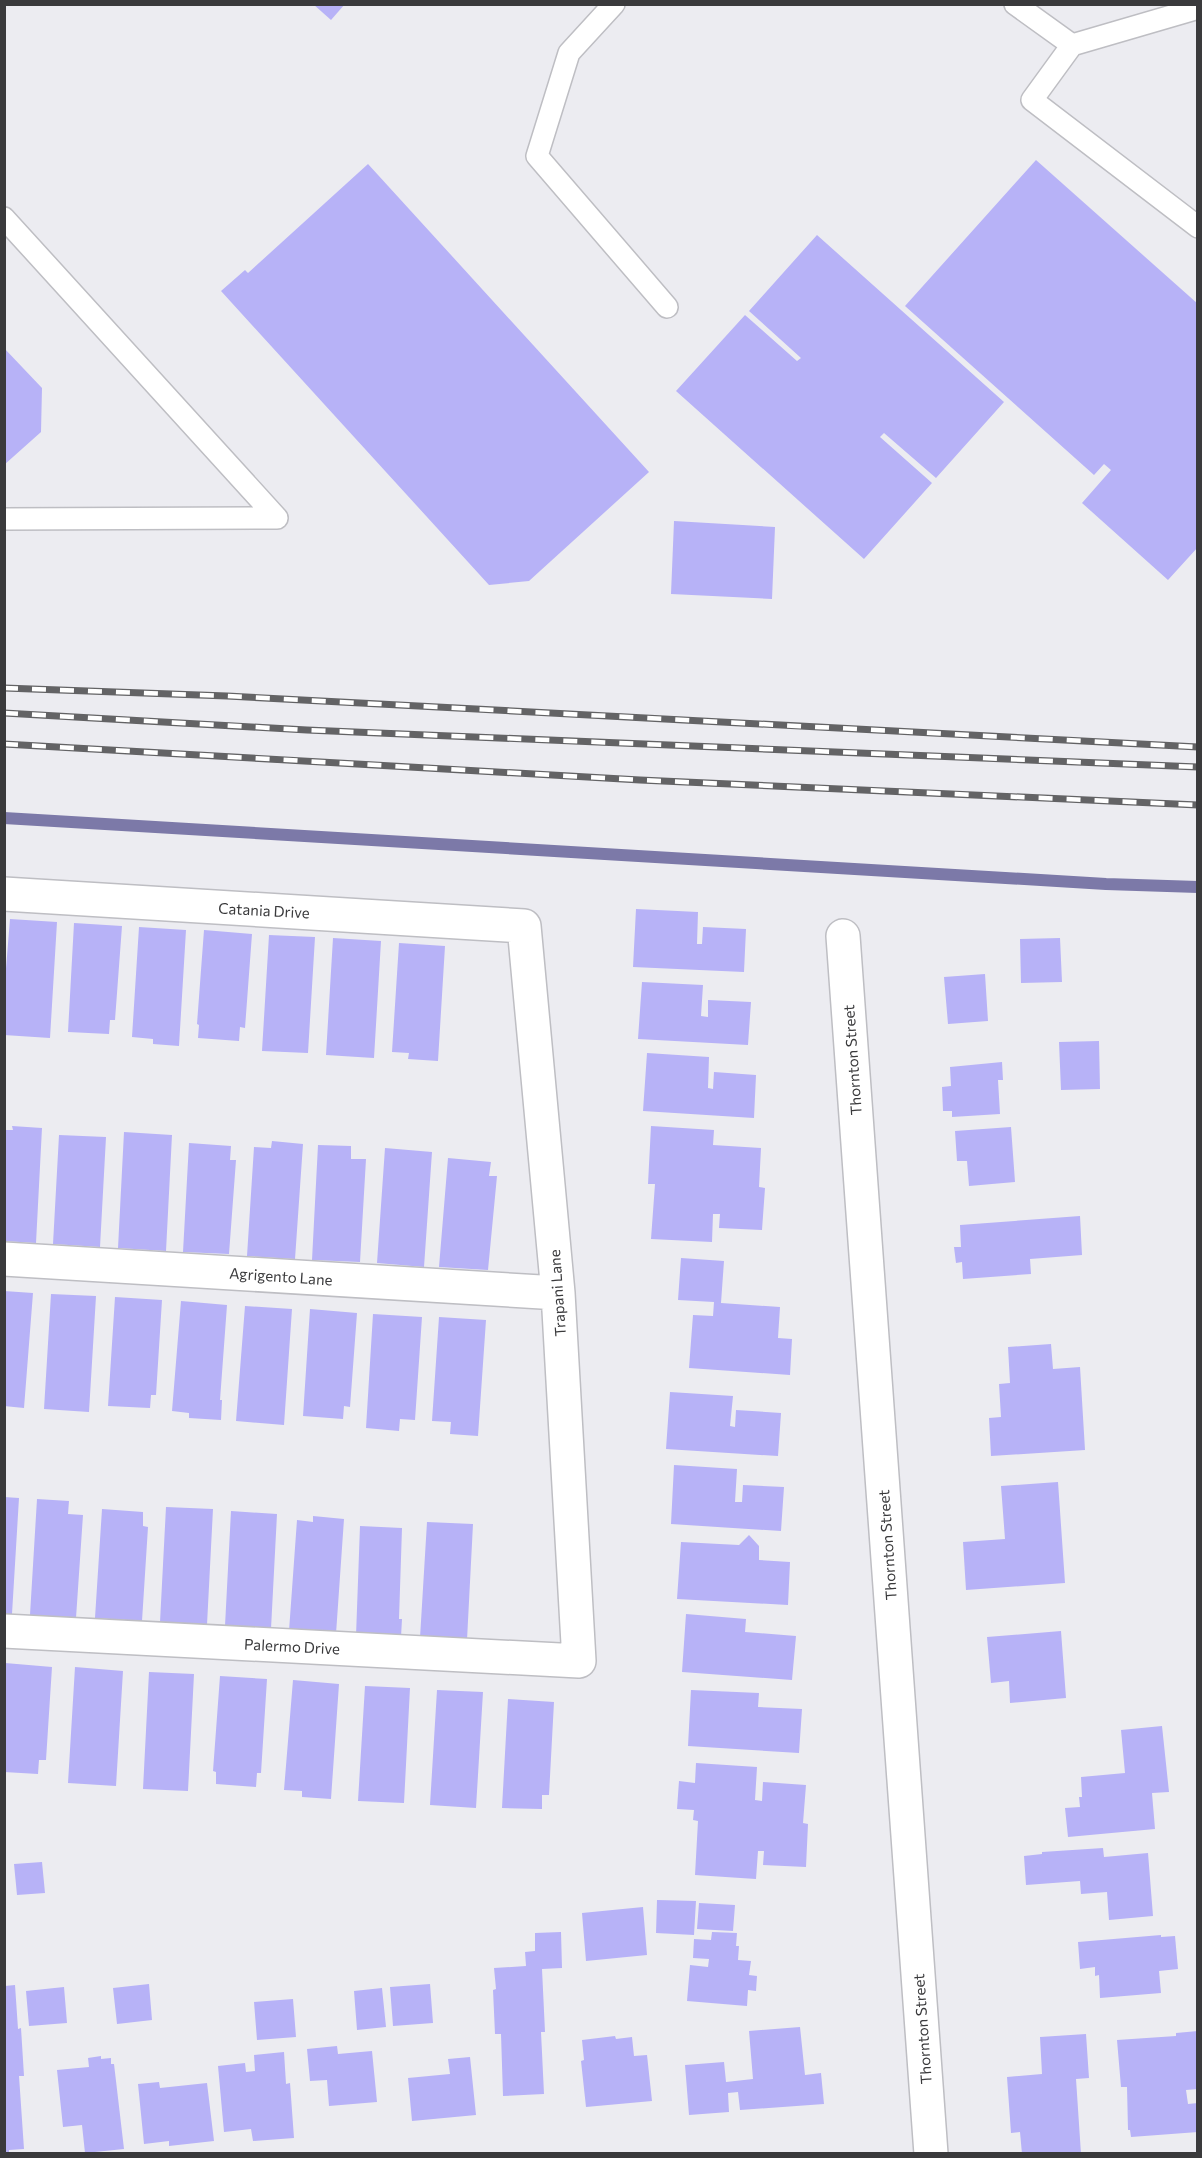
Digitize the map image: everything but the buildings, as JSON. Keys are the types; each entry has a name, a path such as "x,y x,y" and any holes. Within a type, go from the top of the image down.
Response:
{"street":[{"name":"Catania Drive","path":"4,894 524,926"},
{"name":"Trapani Lane","path":"524,926 558,1293 579,1661"},
{"name":"Thornton Street","path":"843,936 931,2154"},
{"name":"Agrigento Lane","path":"4,1259 558,1293"},
{"name":"Palermo Drive","path":"4,1631 579,1661"}],"lane":[{"path":"614,4 570,53 537,156 667,307"},
{"path":"1015,4 1072,45"},
{"path":"1197,6 1072,45 1032,100 1197,227"},
{"path":"4,218 277,518 4,519"}],"waterway":[{"path":"4,818 1106,884 1198,887"}],"railway":[{"path":"4,688 227,696 1198,747"},
{"path":"4,713 307,730 1198,767"},
{"path":"4,744 640,780 1198,805"}]}
